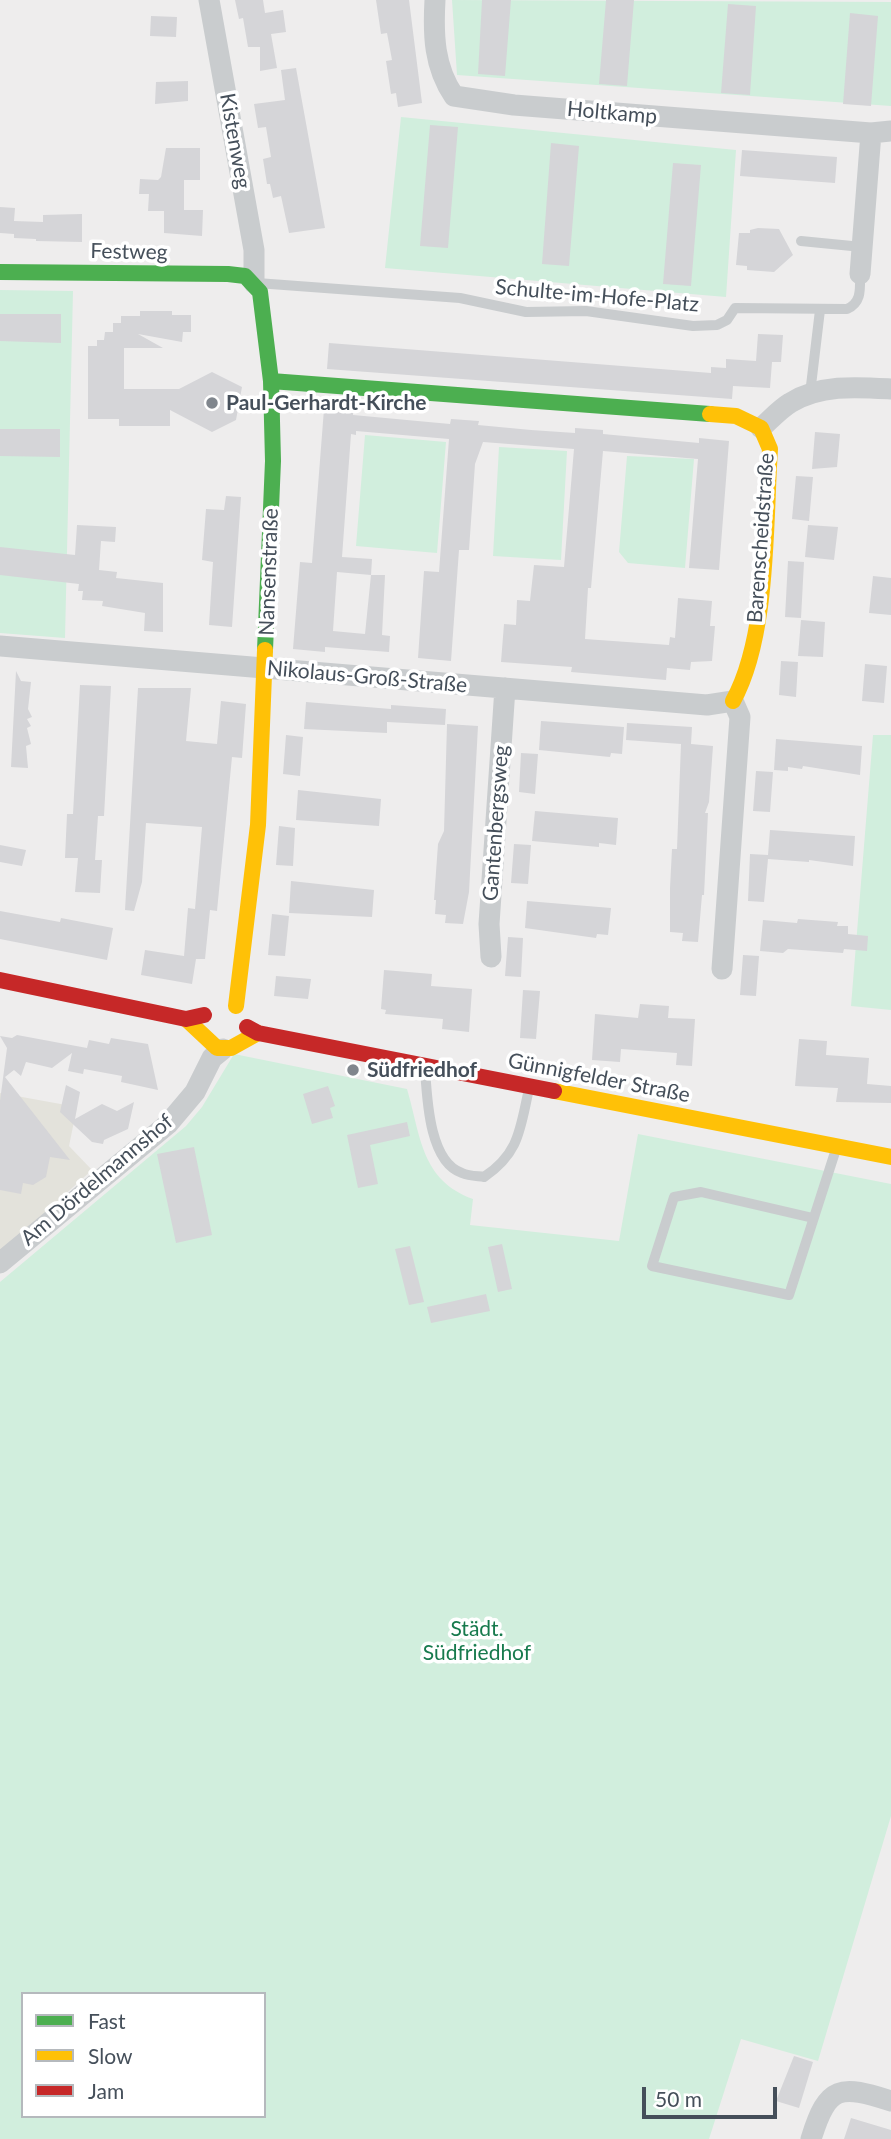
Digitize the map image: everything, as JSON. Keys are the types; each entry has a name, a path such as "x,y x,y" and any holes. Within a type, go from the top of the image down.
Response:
{"street":[{"name":"Kistenweg","path":"209,0 254,250 254,283"},
{"name":"Holtkamp","path":"435,0 435,54 444,83 454,96 514,105 881,132 860,274"},
{"name":"Festweg","path":"0,272 228,274 245,276 254,283"},
{"name":"Nansenstraße","path":"232,999 258,825 272,474 271,381 267,330 260,292 254,283"},
{"name":"Barenscheidstraße","path":"271,381 736,416 761,428 770,449 756,621 749,668 742,691 733,701"},
{"path":"761,428 790,402 810,394 846,387 891,389"},
{"name":"Nikolaus-Groß-Straße","path":"0,646 707,705 733,701"},
{"name":"Gantenbergsweg","path":"491,957 489,924 505,688"},
{"path":"722,969 740,717 733,701"},
{"path":"0,980 186,1019 210,1039 238,1044 250,1033 246,1018 232,999 216,1004 210,1039"},
{"name":"Günnigfelder Straße","path":"250,1033 891,1157"},
{"name":"Am Dördelmannshof","path":"0,1263 168,1124 195,1092 210,1039"},
{"path":"811,2139 820,2111 833,2094 855,2090 891,2101"}],"lane":[{"path":"802,241 862,247"},
{"name":"Schulte-im-Hofe-Platz","path":"254,283 460,298 526,312 586,311 694,326 716,325 727,320 735,308 847,309 854,305 860,296 860,274"},
{"path":"810,394 820,310"},
{"path":"425,1065 434,1134 446,1162 461,1173 484,1177 502,1165 515,1146 530,1086"},
{"path":"813,1219 701,1192 674,1197 652,1266 789,1295 838,1146"}],"shaded area":[{"path":"0,1093 77,1107 69,1146 92,1170 0,1253"}],"green space":[{"path":"452,0 891,2 891,106 457,75"},
{"path":"401,117 736,150 726,297 385,268"},
{"path":"0,290 73,291 65,638 0,633"},
{"path":"365,435 446,442 437,553 356,546"},
{"path":"499,447 567,451 561,560 493,556"},
{"path":"627,456 694,459 685,568 628,563 619,552"},
{"path":"873,735 891,735 891,1010 851,1006"},
{"name":"Städt. Südfriedhof","path":"234,1054 407,1089 420,1140 433,1169 456,1191 473,1199 470,1225 619,1241 638,1134 891,1184 891,1816 818,2061 741,2039 709,2139 0,2139 0,1282 186,1126 202,1107"}],"building":[{"path":"235,0 263,0 265,13 283,10 286,32 271,34 277,68 260,71 260,47 248,47 243,18 239,19"},
{"path":"376,0 409,0 422,103 398,107 396,93 391,94 386,61 392,60 387,33 381,34"},
{"path":"482,0 511,0 505,76 478,74"},
{"path":"606,0 634,0 627,86 599,84"},
{"path":"728,4 756,6 750,95 721,93"},
{"path":"850,13 878,16 871,106 843,104"},
{"path":"151,16 177,17 176,37 150,36"},
{"path":"296,68 325,228 289,233 281,196 273,198 270,184 267,184 263,159 271,157 266,127 258,128 254,104 285,100 281,70"},
{"path":"188,81 188,101 155,104 156,82"},
{"path":"430,125 458,127 448,248 420,246"},
{"path":"551,143 579,146 569,266 542,264"},
{"path":"166,148 200,148 200,180 184,180 184,210 203,210 202,236 164,233 164,211 148,211 149,194 139,194 140,179 158,180 161,177"},
{"path":"742,150 837,157 835,183 740,176"},
{"path":"673,163 701,165 691,286 663,284"},
{"path":"0,207 15,208 14,221 43,222 43,215 82,214 82,242 36,241 0,233"},
{"path":"779,229 793,255 774,272 747,270 747,266 736,265 739,233 750,233 750,230"},
{"path":"140,311 172,311 172,315 191,315 191,332 183,332 182,342 138,334 163,348 124,348 124,389 179,389 212,372 242,387 236,420 212,432 170,410 170,426 119,426 119,419 88,419 88,346 97,346 97,340 104,340 105,332 113,332 113,323 121,323 121,316 140,316"},
{"path":"0,314 61,314 61,343 0,341"},
{"path":"758,334 783,335 781,362 772,362 770,388 733,386 732,399 327,369 329,343 711,373 711,367 726,368 726,359 756,361"},
{"path":"324,409 353,411 353,415 450,424 451,419 479,421 478,425 531,430 575,433 575,428 603,430 603,434 699,443 699,438 729,441 719,570 689,568 698,459 603,451 591,588 588,588 585,639 669,645 670,637 675,638 678,598 712,601 710,626 715,626 712,661 691,662 690,670 667,668 666,680 571,672 572,667 501,662 504,624 516,625 517,600 530,601 534,565 564,567 574,449 483,442 475,464 469,550 459,550 451,661 418,658 424,571 439,572 449,439 356,431 356,435 351,434 342,557 372,559 371,575 385,575 382,635 390,636 389,652 325,647 325,652 293,649 300,562 312,563","holes":["337,572 371,575 365,634 333,631"]},
{"path":"0,429 60,429 60,457 0,456"},
{"path":"815,432 840,434 837,467 812,469"},
{"path":"796,476 813,477 809,521 792,519"},
{"path":"226,496 241,497 232,627 209,625 213,562 202,560 206,509 224,510"},
{"path":"77,525 116,527 115,542 101,541 99,570 117,572 116,578 163,583 163,632 144,631 145,613 102,606 103,601 82,600 83,591 78,591 79,584 0,575 0,547 75,555"},
{"path":"808,525 838,527 834,560 805,557"},
{"path":"788,561 804,562 801,618 785,617"},
{"path":"873,576 891,578 891,615 869,613"},
{"path":"801,620 825,622 823,657 798,656"},
{"path":"781,661 798,662 796,697 779,695"},
{"path":"865,664 887,666 884,703 862,701"},
{"path":"16,671 21,681 31,682 28,709 32,717 27,719 31,726 27,728 31,744 26,746 28,768 11,767"},
{"path":"80,685 111,686 104,816 98,816 95,860 102,860 100,893 75,892 78,858 65,858 67,814 73,814"},
{"path":"138,688 191,688 186,741 217,744 221,701 246,704 242,758 232,757 217,911 210,910 205,959 196,959 192,984 141,975 145,950 184,956 188,908 195,909 202,827 146,823 142,882 134,911 125,910"},
{"path":"306,702 391,709 391,705 446,709 445,725 387,722 387,733 304,729"},
{"path":"541,721 624,727 622,754 611,753 610,757 539,750"},
{"path":"627,723 692,727 691,744 713,746 709,802 705,813 708,813 704,895 698,942 682,941 683,933 670,932 672,849 677,849 681,744 626,740"},
{"path":"447,724 478,726 469,892 463,924 445,923 446,915 435,914 438,844 444,831"},
{"path":"286,735 303,737 300,776 283,774"},
{"path":"776,739 862,746 860,775 803,766 802,769 788,767 788,771 774,770"},
{"path":"521,753 538,754 535,794 519,792"},
{"path":"756,771 773,772 770,812 753,811"},
{"path":"298,790 381,799 379,826 296,820"},
{"path":"535,811 618,818 616,845 599,843 599,847 532,841"},
{"path":"279,826 295,828 293,866 276,865"},
{"path":"770,830 855,836 853,866 809,860 768,859 764,902 748,901 750,854 768,855"},
{"path":"514,844 531,845 528,884 511,883"},
{"path":"0,845 26,850 22,866 0,862"},
{"path":"291,881 374,890 372,917 289,913"},
{"path":"527,901 611,908 608,935 597,934 596,938 525,928"},
{"path":"0,911 60,922 61,918 113,928 107,960 0,939"},
{"path":"272,914 289,916 285,956 268,955"},
{"path":"798,919 838,922 837,926 848,926 848,934 868,936 867,951 760,951 763,920 797,923"},
{"path":"508,937 523,938 521,977 505,976"},
{"path":"743,955 759,956 756,996 740,995"},
{"path":"384,970 432,974 431,986 472,989 469,1032 442,1029 443,1019 385,1014 386,1010 381,1009"},
{"path":"276,976 311,979 308,999 274,996"},
{"path":"523,990 540,991 536,1039 520,1038"},
{"path":"640,1004 669,1006 668,1018 695,1019 692,1066 676,1065 677,1053 621,1049 620,1062 592,1060 595,1014 638,1018"},
{"path":"17,1035 87,1048 89,1040 109,1044 111,1038 148,1044 158,1090 121,1082 122,1076 84,1069 83,1074 68,1071 72,1053 52,1068 26,1062 21,1076 14,1070 5,1077 70,1160 50,1157 46,1177 33,1185 23,1183 21,1194 0,1190 0,1101 7,1048 0,1036 12,1038"},
{"path":"799,1039 827,1041 826,1055 869,1058 867,1084 891,1086 891,1103 836,1102 838,1088 795,1086"},
{"path":"66,1085 80,1092 75,1119 102,1104 117,1111 134,1102 128,1129 104,1140 103,1144 92,1142 60,1112"},
{"path":"328,1086 335,1106 330,1108 333,1118 312,1124 303,1094"},
{"path":"407,1122 410,1136 370,1145 378,1184 358,1188 347,1135"},
{"path":"194,1147 212,1235 176,1243 157,1154"},
{"path":"502,1244 512,1289 498,1292 488,1247"},
{"path":"410,1246 424,1302 409,1305 395,1249"},
{"path":"486,1294 490,1311 431,1323 427,1307"},
{"path":"794,2056 813,2062 799,2108 776,2101"},
{"path":"851,2118 891,2130 891,2139 844,2139"}],"traffic: fast":[{"path":"0,272 228,274 245,276 260,292 271,381 273,461 265,650"},
{"path":"271,381 710,414"}],"traffic: slow":[{"path":"710,414 736,416 761,428 770,449 766,544 759,612 745,675 733,701"},
{"path":"236,1006 258,825 265,650"},
{"path":"186,1019 217,1048 231,1048 258,1033"},
{"path":"554,1091 891,1157"}],"traffic: jam":[{"path":"0,980 186,1019 204,1015"},
{"path":"247,1027 258,1033 554,1091"}],"place":[{"name":"Paul-Gerhardt-Kirche","path":"212,403"},
{"name":"Südfriedhof","path":"353,1070"}]}
